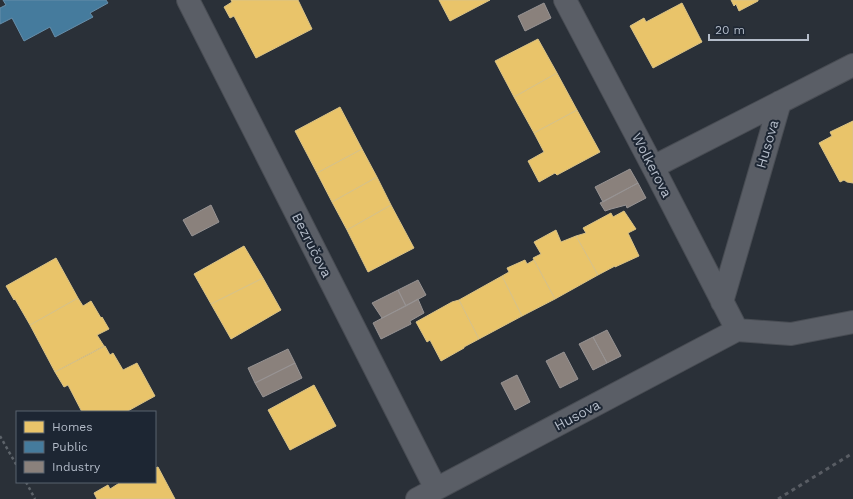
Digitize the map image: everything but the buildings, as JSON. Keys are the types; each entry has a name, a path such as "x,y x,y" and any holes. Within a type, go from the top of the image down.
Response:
{"street":[{"name":"Bezručova","path":"188,0 426,494"},
{"name":"Wolkerova","path":"565,0 653,166 737,330"},
{"name":"Husova","path":"653,166 853,65"},
{"name":"Husova","path":"722,302 780,102"},
{"path":"737,330 791,334 853,322"},
{"name":"Husova","path":"426,494 737,330"}],"path":[{"path":"0,436 16,464"},
{"path":"27,483 35,499"}],"railway":[{"path":"778,499 853,453"}]}
